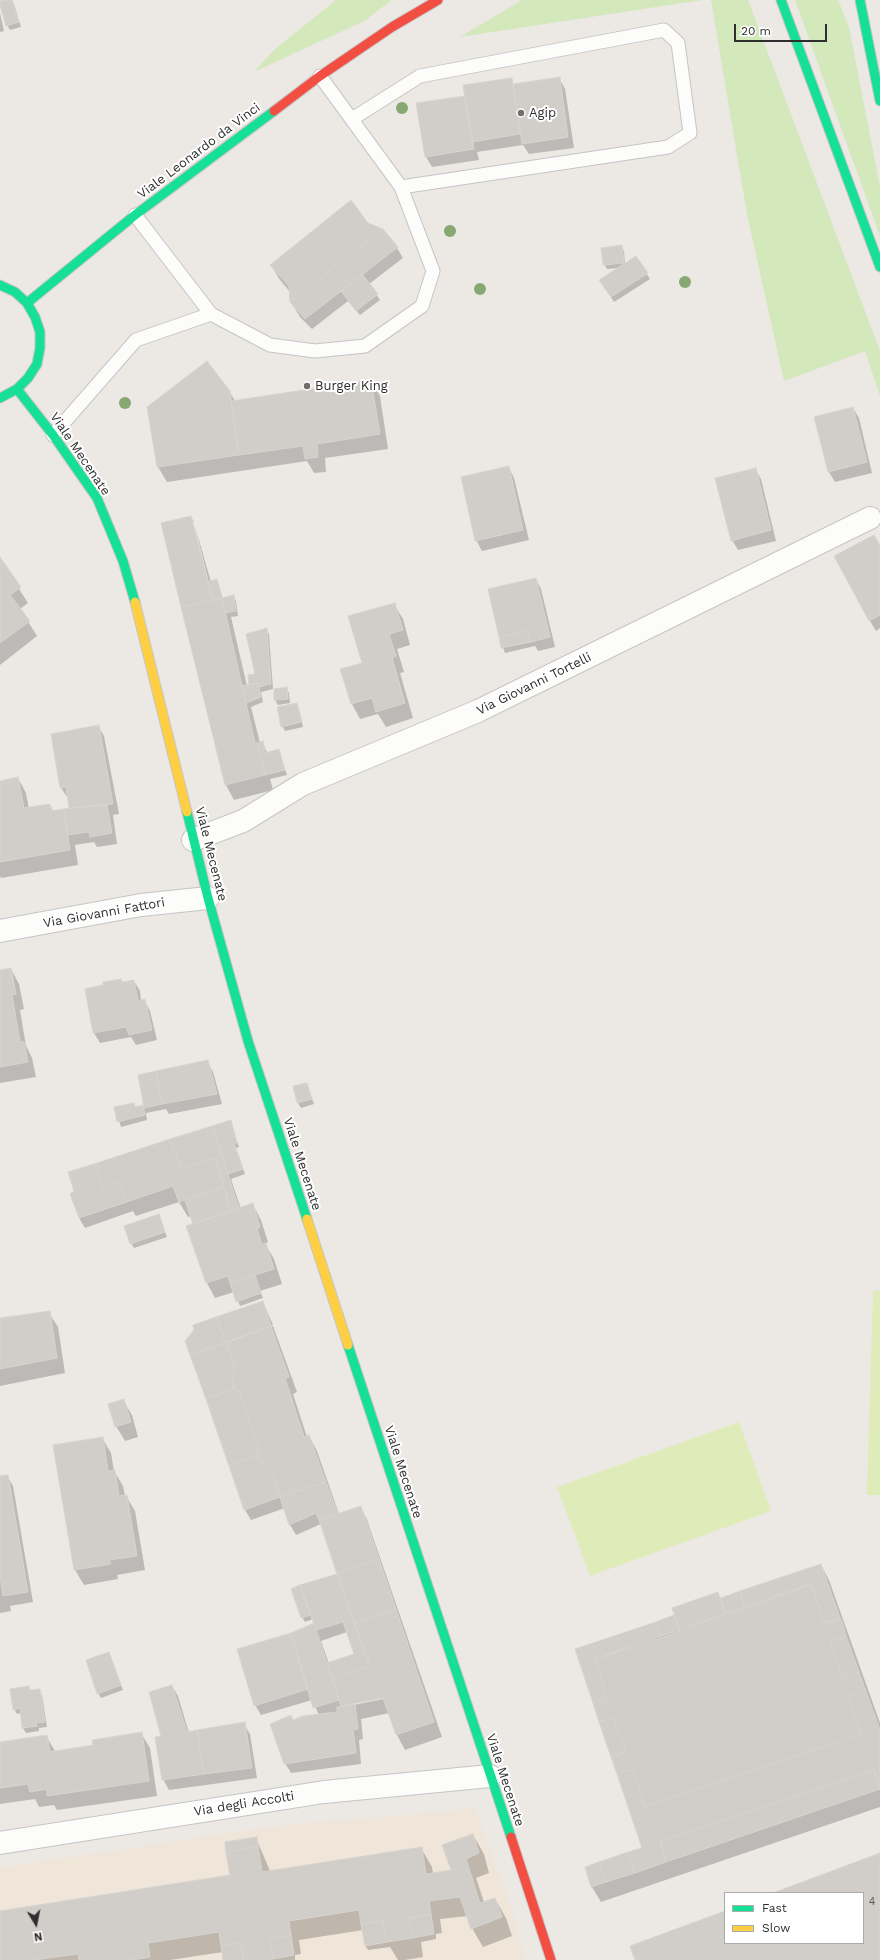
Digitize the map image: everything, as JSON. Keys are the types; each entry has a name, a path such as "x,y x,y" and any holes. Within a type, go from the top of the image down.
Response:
{"main road":[{"name":"Viale Leonardo da Vinci","path":"27,303 135,216 320,76 392,27 421,0"},
{"path":"781,0 880,267"},
{"path":"860,0 880,101"},
{"path":"392,27 441,2"},
{"path":"0,284 16,292 27,303 36,317 40,332 40,348 36,364 28,378 17,389 0,398"},
{"name":"Viale Mecenate","path":"17,389 53,435 97,498 123,561 142,624 208,898 251,1048 551,1960"}],"street":[{"name":"Via Giovanni Tortelli","path":"193,840 243,822 304,784 478,712 870,518"},
{"name":"Via Giovanni Fattori","path":"0,931 141,905 208,898"},
{"name":"Via degli Accolti","path":"0,1843 324,1792 490,1776"}],"lane":[{"path":"352,119 420,76 664,30 678,43 690,133 668,147 401,186"},
{"path":"135,216 211,314 270,345 315,351 365,346 422,306 433,271 401,186 320,76"},
{"path":"53,435 136,340 211,314"}],"shaded area":[{"path":"474,1807 512,1910 525,1960 0,1960 0,1868 283,1825 444,1812"}],"green space":[{"path":"336,0 392,0 364,21 254,72 274,50"},
{"path":"522,0 702,0 460,37"},
{"path":"711,0 748,0 880,351 880,396 865,351 784,381 747,214"},
{"path":"795,0 838,0 849,27 880,187 880,236"},
{"path":"873,1291 880,1291 880,1495 867,1495"},
{"path":"739,1422 771,1511 590,1576 557,1487"}],"building":[{"path":"12,0 19,22 6,26 0,5 0,1"},
{"path":"560,77 568,137 522,144 513,84"},
{"path":"512,78 520,134 472,142 463,85"},
{"path":"465,96 474,149 425,157 416,103"},
{"path":"351,200 368,223 383,229 290,302 289,286 270,265"},
{"path":"383,229 398,247 305,319 290,302"},
{"path":"622,245 624,263 603,265 601,248"},
{"path":"636,256 648,273 611,297 599,280"},
{"path":"362,274 378,294 356,311 341,291"},
{"path":"207,361 230,391 239,455 157,467 147,407"},
{"path":"371,380 380,434 317,444 318,457 305,459 303,446 239,455 231,401"},
{"path":"853,407 867,462 828,472 814,417"},
{"path":"509,466 523,530 475,541 461,477"},
{"path":"756,468 771,530 731,541 715,478"},
{"path":"191,516 213,600 181,607 161,523"},
{"path":"874,535 880,545 880,615 869,621 834,556"},
{"path":"0,557 21,587 10,595 30,621 0,643"},
{"path":"536,578 550,637 531,642 528,631 499,637 488,589"},
{"path":"217,579 222,598 213,600 208,582"},
{"path":"234,595 236,611 225,613 222,598"},
{"path":"222,598 255,743 258,743 265,775 225,785 181,607"},
{"path":"395,603 403,630 389,634 396,656 392,658 405,703 376,712 372,698 351,704 340,669 362,663 348,616"},
{"path":"267,628 271,684 259,687 258,683 249,685 248,675 255,674 246,634"},
{"path":"528,631 531,642 501,648 499,637"},
{"path":"258,683 261,697 246,703 242,686"},
{"path":"287,687 288,699 274,700 274,689"},
{"path":"297,703 301,722 281,727 277,707"},
{"path":"99,725 113,804 69,808 66,787 60,788 51,734"},
{"path":"263,741 265,753 279,749 285,770 265,775 258,743"},
{"path":"18,777 24,808 50,804 52,811 64,809 70,850 0,862 0,781"},
{"path":"107,805 112,833 90,837 89,832 67,835 64,809"},
{"path":"11,968 16,994 12,995 20,1042 24,1042 28,1062 0,1067 0,970"},
{"path":"121,979 122,982 134,980 138,1001 145,999 152,1030 129,1035 126,1027 93,1033 85,989 103,985 103,982"},
{"path":"208,1060 217,1094 162,1104 156,1071"},
{"path":"156,1071 162,1104 144,1108 138,1075"},
{"path":"307,1083 312,1099 297,1103 293,1086"},
{"path":"134,1103 135,1107 143,1105 145,1115 117,1122 114,1107"},
{"path":"231,1120 237,1143 234,1143 243,1169 228,1174 212,1126"},
{"path":"212,1126 239,1208 231,1211 215,1158 181,1169 170,1139"},
{"path":"170,1139 181,1169 215,1158 224,1187 179,1202 173,1186 127,1202 119,1182 104,1189 94,1164"},
{"path":"94,1164 104,1189 119,1182 127,1202 79,1218 70,1194 74,1191 68,1172"},
{"path":"224,1187 231,1211 193,1224 185,1200"},
{"path":"253,1203 260,1227 257,1229 262,1245 266,1243 274,1269 230,1283 228,1276 206,1283 186,1226"},
{"path":"159,1214 165,1232 130,1244 124,1226"},
{"path":"255,1275 261,1293 236,1302 230,1283"},
{"path":"263,1301 271,1326 226,1343 216,1317"},
{"path":"50,1311 57,1358 0,1369 0,1318"},
{"path":"216,1317 226,1343 190,1355 185,1341 194,1330 193,1325"},
{"path":"271,1326 289,1377 285,1378 304,1437 309,1435 326,1482 280,1497 273,1476 257,1456 259,1449 239,1391 233,1389 234,1363 227,1342"},
{"path":"227,1342 234,1363 233,1389 206,1399 190,1355"},
{"path":"233,1389 239,1391 259,1449 257,1456 229,1466 206,1399"},
{"path":"124,1399 131,1422 115,1427 108,1404"},
{"path":"103,1437 108,1471 115,1470 119,1496 127,1495 137,1556 109,1560 111,1564 74,1570 53,1445"},
{"path":"257,1456 273,1476 280,1497 244,1510 229,1466"},
{"path":"8,1475 28,1592 3,1596 0,1576 0,1476"},
{"path":"326,1482 338,1514 319,1520 316,1513 289,1525 280,1497"},
{"path":"361,1506 379,1559 337,1574 319,1520"},
{"path":"379,1559 396,1609 354,1623 337,1574"},
{"path":"821,1564 840,1618 825,1623 811,1584 745,1608 740,1591"},
{"path":"337,1574 370,1666 333,1680 327,1663 354,1654 343,1622 316,1630 300,1585"},
{"path":"811,1584 825,1623 840,1618 842,1621 846,1636 830,1642 843,1678 859,1672 865,1689 848,1696 862,1733 645,1807 633,1769 617,1774 611,1757 626,1752 613,1717 599,1722 593,1703 607,1698 595,1659"},
{"path":"300,1585 311,1615 301,1618 291,1589"},
{"path":"740,1591 745,1608 725,1614 721,1598"},
{"path":"718,1592 725,1614 680,1631 672,1608"},
{"path":"396,1609 434,1722 396,1735 383,1698 341,1706 333,1680 370,1666 354,1623"},
{"path":"674,1615 680,1631 661,1638 656,1622"},
{"path":"656,1622 661,1638 595,1659 607,1698 593,1703 575,1649"},
{"path":"314,1623 339,1700 313,1708 291,1633"},
{"path":"291,1633 308,1689 254,1706 237,1649"},
{"path":"846,1636 859,1672 843,1678 830,1642"},
{"path":"109,1652 121,1685 97,1694 86,1660"},
{"path":"172,1685 187,1732 197,1730 204,1774 162,1780 155,1737 161,1736 149,1692"},
{"path":"29,1686 30,1690 40,1689 45,1722 36,1723 37,1726 22,1728 20,1708 13,1710 10,1689"},
{"path":"865,1689 880,1730 880,1788 874,1770 660,1841 666,1862 635,1873 628,1852 642,1848 617,1774 633,1769 645,1807 862,1733 848,1696"},
{"path":"355,1704 358,1729 353,1730 356,1753 284,1764 270,1724 291,1715 293,1720 303,1716 337,1712 337,1707"},
{"path":"613,1717 626,1752 611,1757 599,1722"},
{"path":"245,1722 252,1768 204,1774 197,1730"},
{"path":"142,1732 149,1781 47,1796 47,1789 30,1792 28,1784 0,1788 0,1742 47,1735 50,1752 93,1745 92,1740"},
{"path":"874,1770 880,1789 666,1862 660,1841"},
{"path":"473,1834 479,1853 466,1859 480,1903 495,1898 502,1917 471,1929 460,1897 429,1901 431,1914 409,1918 413,1938 387,1942 383,1921 361,1924 359,1910 289,1921 291,1935 269,1939 273,1959 244,1960 241,1943 221,1946 219,1932 148,1943 150,1957 133,1960 79,1960 78,1954 34,1960 0,1960 0,1911 230,1875 226,1853 258,1846 262,1872 422,1847 426,1874 451,1870 442,1845"},
{"path":"257,1837 258,1846 226,1853 225,1842"},
{"path":"628,1852 635,1873 606,1882 599,1862"},
{"path":"880,1853 880,1960 635,1960 630,1946 724,1911 724,1944 864,1944 864,1892 776,1892"},
{"path":"599,1862 606,1882 591,1887 585,1867"},
{"path":"431,1914 434,1934 413,1938 409,1918"},
{"path":"383,1921 387,1942 365,1946 361,1924"},
{"path":"291,1935 294,1955 273,1959 269,1939"},
{"path":"241,1943 244,1960 223,1960 221,1946"}],"traffic: fast":[{"path":"781,0 880,267"},
{"path":"860,0 880,101"},
{"path":"27,303 135,215 274,111"},
{"path":"0,285 15,292 27,303 35,317 40,332 40,348 37,364 28,378 17,389 0,398"},
{"path":"17,389 53,435 97,498 123,561 135,602"},
{"path":"187,812 208,898 248,1041 307,1219"},
{"path":"348,1345 511,1837"}],"traffic: slow":[{"path":"135,602 187,812"},
{"path":"307,1219 348,1345"}],"traffic: jam":[{"path":"274,111 320,76 392,27 438,0"},
{"path":"511,1837 551,1960"}],"place":[{"name":"Agip","path":"521,113"},
{"name":"Burger King","path":"307,386"}]}
